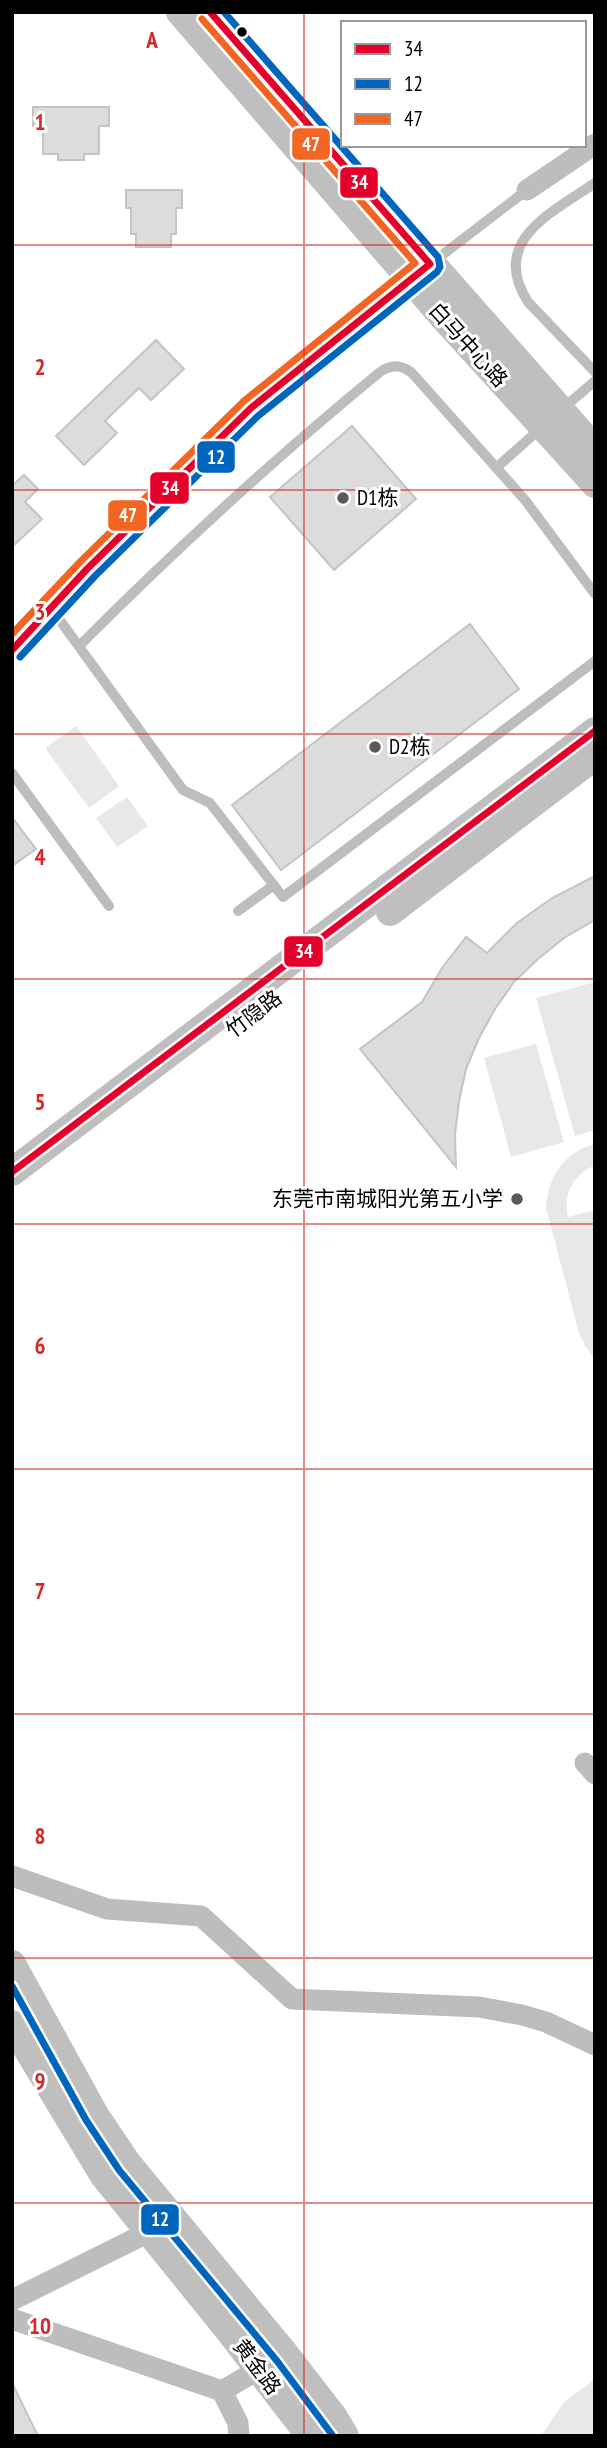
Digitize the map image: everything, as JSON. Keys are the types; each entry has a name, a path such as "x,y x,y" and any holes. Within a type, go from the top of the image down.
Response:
{"street":[{"name":"白马中心路","path":"180,12 552,419 595,484"},
{"name":"白马中心路","path":"210,12 420,272"},
{"path":"527,190 595,144"},
{"name":"白马中心路","path":"552,419 595,449"},
{"name":"竹隐路","path":"12,1172 595,730"},
{"name":"竹隐路","path":"12,1195 595,756"},
{"path":"12,1876 107,1909 201,1916 292,1999 479,2007 546,2022 595,2045"},
{"name":"黄金路","path":"12,1964 95,2115 128,2164 285,2354 333,2416 345,2436"},
{"name":"黄金路","path":"12,2024 104,2176 310,2436"},
{"path":"12,2300 175,2219"},
{"path":"12,2319 222,2391 238,2423 239,2436"},
{"path":"222,2391 285,2354"}],"lane":[{"path":"595,183 531,228 521,241 515,272 528,302 595,372"},
{"path":"12,650 172,484 251,408 527,190"},
{"path":"79,646 237,495 386,368 400,366 412,373 525,500 595,594"},
{"path":"496,468 595,381"},
{"path":"51,608 183,790 210,803 283,897 595,661"},
{"path":"12,773 109,906"},
{"path":"238,911 274,885"}],"shaded area":[{"path":"76,726 119,786 89,808 45,748"},
{"path":"127,797 148,826 117,847 96,818"},
{"path":"595,982 595,1130 575,1136 536,998"},
{"path":"536,1044 564,1142 511,1157 484,1058"},
{"path":"595,1144 595,1165 581,1174 571,1186 567,1209 568,1217 595,1210 595,1359 579,1333 546,1208 550,1186 559,1168 574,1153"},
{"path":"595,2379 595,2436 541,2436 564,2402"}],"building":[{"path":"33,107 109,107 109,126 99,126 99,154 84,154 84,160 58,160 58,154 43,154 43,126 33,126"},
{"path":"126,190 182,190 182,208 176,208 176,234 171,234 171,247 136,247 136,234 131,234 131,208 126,208"},
{"path":"156,340 184,369 151,400 139,388 105,421 117,433 84,465 56,436"},
{"name":"D1栋","path":"352,426 416,499 334,570 270,497"},
{"path":"24,475 38,489 25,502 42,519 12,547 12,486"},
{"name":"D2栋","path":"470,624 519,689 281,870 232,805"},
{"path":"12,817 36,849 12,866"},
{"path":"595,876 595,920 564,938 514,982 479,1038 466,1069 459,1101 455,1134 456,1167 360,1049 422,1002 442,968 466,937 487,953 517,923 552,898"},
{"path":"12,2383 38,2436 12,2436"}],"transit line":[{"name":"34","path":"12,650 87,569 251,408 430,264 210,12"},
{"name":"12","path":"224,12 341,146"},
{"name":"47","path":"12,634 80,562 244,401 415,263 202,19"},
{"name":"12","path":"20,657 95,576 258,416 437,272 440,267 438,257 342,147"},
{"name":"34","path":"12,1172 595,731"},
{"name":"12","path":"12,1986 86,2120 119,2170 277,2361 333,2436"}],"place":[{"name":"D1栋","path":"343,498"},
{"name":"D2栋","path":"375,747"},
{"name":"东莞市南城阳光第五小学","path":"517,1199"}]}
